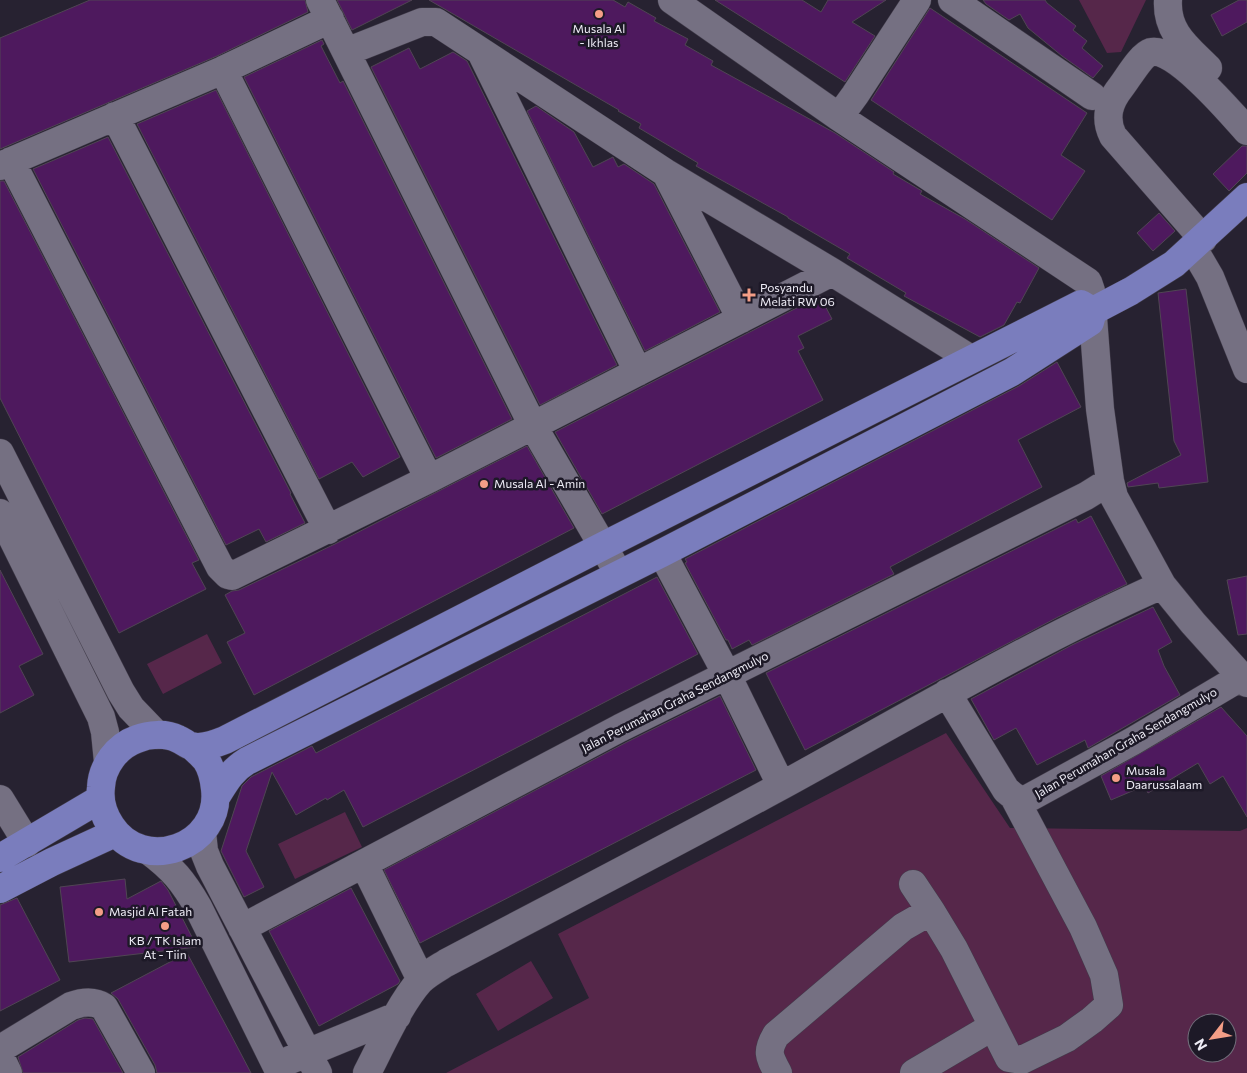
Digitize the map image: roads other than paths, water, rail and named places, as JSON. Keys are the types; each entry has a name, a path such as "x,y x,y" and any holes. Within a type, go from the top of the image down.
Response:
{"main road":[{"path":"216,797 228,777 236,768 247,761 619,574 927,414 1012,372 1090,322 1093,311 1161,273 1198,244 1247,197"},
{"path":"193,747 209,746 225,740 602,546 1081,304 1093,311"},
{"path":"913,389 927,414"},
{"path":"157,735 176,738 193,747 206,761 214,778 216,797 212,816 202,832 187,844 168,851 149,851 131,845 115,833 105,817 100,799 101,779 108,762 121,747 138,738 157,735"},
{"path":"0,858 100,799"},
{"path":"0,888 115,833"}],"street":[{"path":"672,0 839,117 1088,282 1093,311 1100,409 1114,497 1162,585 1244,680"},
{"path":"839,117 917,0"},
{"path":"952,0 1092,96"},
{"path":"1168,0 1168,15 1176,34 1247,109"},
{"path":"619,574 533,426 325,9 223,70 6,164 223,572 232,576 238,575 429,479 533,426 832,272"},
{"path":"346,52 422,22 436,22 666,173 832,272 971,360"},
{"path":"480,51 638,372"},
{"path":"1247,131 1217,97 1176,60 1162,53 1152,52 1144,56 1115,95 1108,111 1108,127 1113,136 1198,244 1247,369"},
{"path":"223,70 429,479"},
{"path":"115,116 328,530"},
{"path":"666,173 740,319"},
{"path":"0,453 120,692 130,708 157,735"},
{"name":"Jalan Perumahan Graha Sendangmulyo","path":"242,928 620,728 1086,496 1110,480"},
{"path":"0,513 101,717 105,732 108,762"},
{"path":"662,552 727,675 781,785"},
{"path":"367,1073 397,1016 421,980 446,963 781,785 947,692 1044,641 1162,585"},
{"name":"Jalan Perumahan Graha Sendangmulyo","path":"1014,797 1019,800 1027,799 1244,680"},
{"path":"913,884 954,949 1009,1058 1022,1060 1067,1038 1109,1005 1104,975 1083,927 1014,797 1006,790 947,692"},
{"path":"0,799 27,843"},
{"path":"202,832 204,851 210,866 312,1063"},
{"path":"149,851 168,865 182,881 198,906 278,1069 312,1063 397,1016"},
{"path":"364,864 421,980"},
{"path":"778,1073 770,1058 770,1046 776,1035 903,927 931,911"},
{"path":"0,1049 71,1006 85,1002 99,1003 109,1013 141,1073"},
{"path":"914,1073 992,1027"},
{"path":"0,1056 8,1073"}],"place":[{"name":"Musala Al - Ikhlas","path":"599,14"},
{"name":"Posyandu Melati RW 06","path":"749,295"},
{"name":"Musala Al - Amin","path":"484,484"},
{"name":"Musala Daarussalaam","path":"1116,778"},
{"name":"Masjid Al Fatah","path":"99,912"},
{"name":"KB / TK Islam At - Tiin","path":"165,926"}]}
